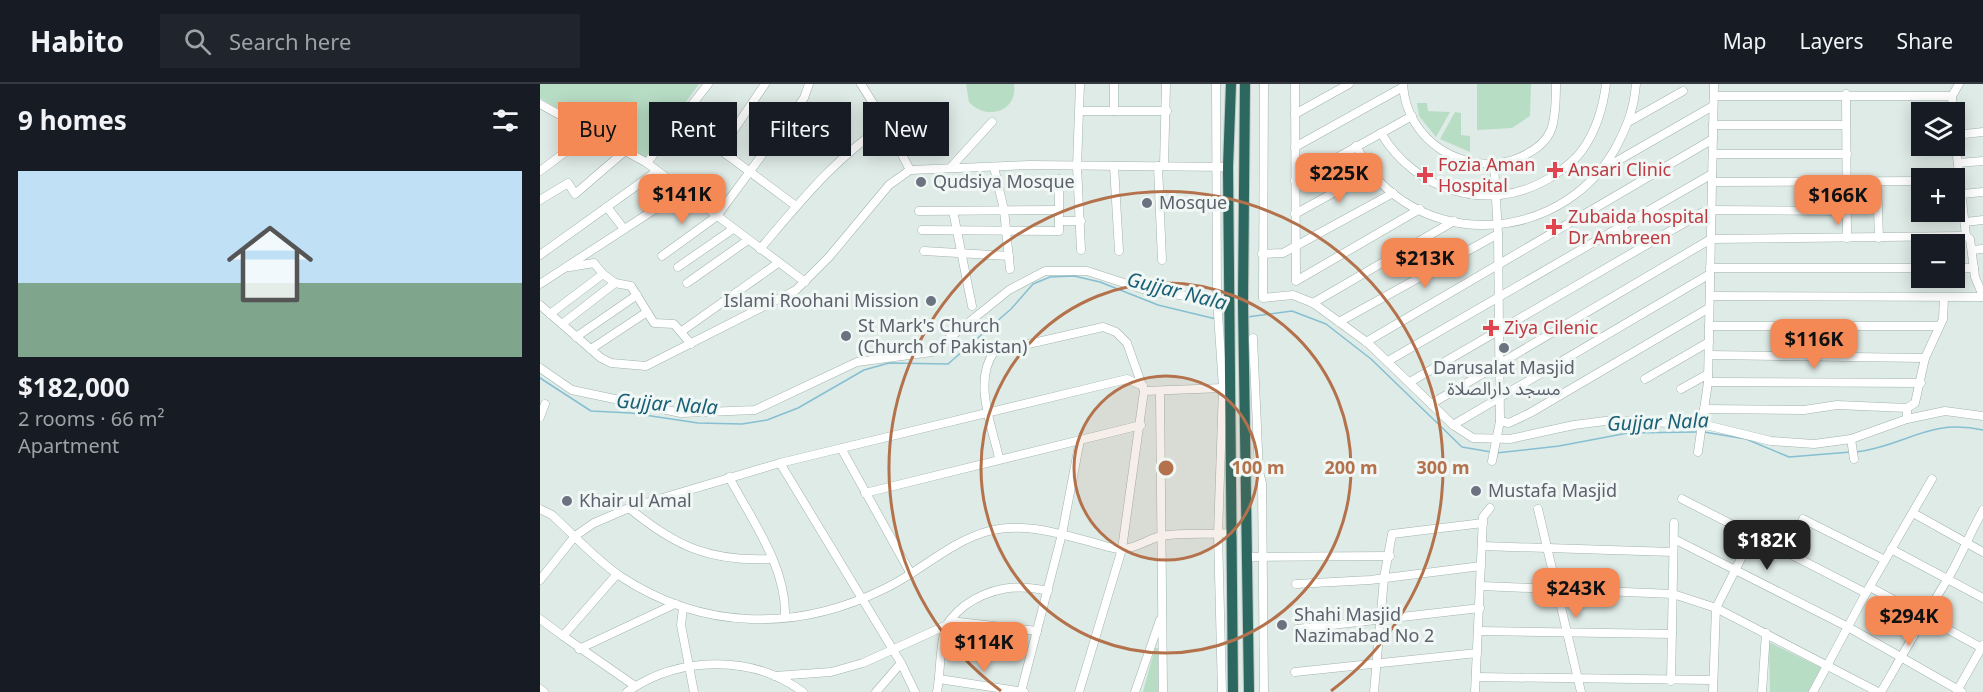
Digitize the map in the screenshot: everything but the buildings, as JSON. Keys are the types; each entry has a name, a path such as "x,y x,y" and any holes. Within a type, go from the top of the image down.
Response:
{"highway":[{"path":"1231,84 1228,167 1232,338 1233,692"},
{"path":"1245,84 1243,302 1248,339 1249,692"}],"street":[{"path":"694,102 708,84"},
{"path":"737,125 765,84"},
{"path":"662,256 717,216 804,98 809,84"},
{"path":"861,84 872,102"},
{"path":"1080,84 1077,166 1081,250"},
{"path":"1114,84 1114,111"},
{"path":"1162,260 1161,166 1167,111 1166,84"},
{"path":"1216,84 1214,167 1217,299 1223,388 1218,534 1222,692"},
{"path":"1264,84 1263,298 1293,295 1313,303 1366,342 1453,425 1473,438 1495,443 1605,420 1700,426 1771,441 1814,444 1851,439 1907,419 1945,411 1983,416"},
{"path":"1295,84 1296,281 1420,210"},
{"path":"1295,114 1349,84"},
{"path":"1295,147 1403,86 1412,116 1420,129 1441,150 1468,163 1494,164 1530,154 1544,142 1551,130 1554,116 1556,84"},
{"path":"1381,133 1402,162 1420,176 1455,192 1497,196 1517,193 1562,170 1582,151 1596,126 1606,84"},
{"path":"1356,146 1371,172 1393,193 1420,210 1454,221 1498,224 1520,222 1560,206 1577,195 1601,170 1633,114 1636,84"},
{"path":"1698,452 1708,378 1714,84"},
{"path":"1952,102 1952,96 1959,88 1959,84"},
{"path":"1629,121 1683,91"},
{"path":"1714,96 1846,94 1952,96"},
{"path":"1846,94 1847,238"},
{"path":"540,104 558,114"},
{"path":"1601,170 1713,106"},
{"path":"1080,111 1167,111"},
{"path":"1295,181 1412,116"},
{"path":"951,167 992,122"},
{"path":"1713,125 1846,125"},
{"path":"1965,134 1983,132"},
{"path":"760,249 796,206 853,146 863,139"},
{"path":"1366,342 1713,140"},
{"path":"1713,154 1846,154"},
{"path":"540,171 560,156"},
{"path":"540,200 568,183 575,194 619,156"},
{"path":"634,156 647,163 805,282"},
{"path":"647,163 652,156"},
{"path":"731,156 796,206"},
{"path":"903,156 910,170"},
{"path":"1957,156 1958,168"},
{"path":"1958,163 1983,161"},
{"path":"1492,461 1500,421 1498,224 1494,164"},
{"path":"1114,166 1119,251"},
{"path":"540,305 576,337 611,363 646,366 796,290 889,185 910,170 951,167 1228,167"},
{"path":"994,167 1004,210 1010,270"},
{"path":"540,255 657,171"},
{"path":"1295,214 1371,172"},
{"path":"1388,361 1712,178 1911,181"},
{"path":"922,230 1059,231 1059,179"},
{"path":"1877,182 1879,238"},
{"path":"540,284 683,190"},
{"path":"1965,194 1983,192"},
{"path":"1263,254 1283,253 1295,248 1393,193"},
{"path":"607,207 624,229"},
{"path":"919,211 1059,210"},
{"path":"1410,382 1703,212 1711,210 1847,211"},
{"path":"953,211 972,306"},
{"path":"1966,236 1965,222 1983,220"},
{"path":"1059,221 1081,221"},
{"path":"1313,303 1454,221"},
{"path":"678,267 733,229"},
{"path":"1339,322 1498,234"},
{"path":"1431,404 1711,239 1966,236 1971,239 1974,268 1979,278 1983,297 1710,296"},
{"path":"687,283 748,240"},
{"path":"1972,250 1983,249"},
{"path":"924,251 1009,256"},
{"path":"566,267 594,263 615,283 632,286 654,323 674,324 691,344"},
{"path":"682,331 778,263"},
{"path":"1453,425 1710,271 1911,268"},
{"path":"1965,268 1974,268"},
{"path":"540,368 572,390 681,413 755,410 857,362 932,352 1009,290 1045,271 1087,271 1152,292 1217,299"},
{"path":"550,314 603,274"},
{"path":"562,324 615,283"},
{"path":"576,337 637,295"},
{"path":"1704,409 1804,410 1837,405 1907,408 1916,403 1925,358 1939,326 1944,298"},
{"path":"1500,421 1509,423 1530,413 1710,308"},
{"path":"591,349 647,312"},
{"path":"1709,326 1939,326"},
{"path":"999,458 983,380 987,361 994,352 1103,327 1116,332 1127,343 1144,389 1141,425 1122,549 1079,692"},
{"path":"1248,339 1259,472 1262,483 1264,692"},
{"path":"1645,379 1709,342"},
{"path":"1708,355 1925,358"},
{"path":"1681,389 1708,378 1921,383"},
{"path":"540,579 575,536 594,523 629,508 729,477 989,410 1127,379 1144,389 1160,392 1223,388"},
{"path":"1160,392 1163,692"},
{"path":"540,417 545,404"},
{"path":"1907,408 1907,419"},
{"path":"865,493 999,458 1141,425"},
{"path":"1851,439 1854,459"},
{"path":"939,679 1023,692 1062,534 1080,440"},
{"path":"841,448 911,574"},
{"path":"780,463 901,663 915,692"},
{"path":"729,477 772,559 782,586 785,617"},
{"path":"1813,692 1932,479"},
{"path":"1674,539 1848,627 1959,691 1982,647 1868,590 1752,537 1682,499"},
{"path":"629,508 657,529 710,556 729,560 772,559"},
{"path":"1475,692 1483,523 1490,508"},
{"path":"1538,508 1581,692"},
{"path":"540,509 575,536 617,574 683,608 723,617 785,617 839,608 861,600 911,574 963,541 989,531 1017,528 1062,534 1122,549 1161,536 1233,533"},
{"path":"1481,586 1672,594 1716,608 1828,665 1861,688 1880,692 1903,658 1924,617 1948,579 1983,510"},
{"path":"1913,513 1983,552"},
{"path":"1803,519 1885,560"},
{"path":"1374,692 1382,622 1384,578 1390,556 1392,534 1483,523"},
{"path":"1671,681 1674,523"},
{"path":"1713,692 1716,608 1752,537"},
{"path":"1482,546 1673,552"},
{"path":"1891,549 1983,598"},
{"path":"1247,557 1390,556"},
{"path":"1296,584 1384,578 1482,566"},
{"path":"563,636 617,574"},
{"path":"627,692 664,671 689,664 721,664 775,676 831,672 863,663 948,623 976,598 996,589 1015,586 1048,591"},
{"path":"579,648 675,604"},
{"path":"683,608 681,625 694,692"},
{"path":"1297,629 1382,622 1480,609"},
{"path":"1135,692 1162,613"},
{"path":"540,619 635,686"},
{"path":"948,623 1037,631"},
{"path":"937,692 948,623"},
{"path":"1479,631 1672,634"},
{"path":"1762,692 1766,633"},
{"path":"1295,672 1376,665 1477,652"},
{"path":"876,692 901,663"},
{"path":"775,676 803,692"},
{"path":"1476,677 1713,680"},
{"path":"540,689 544,692"}],"green space":[{"path":"540,84 699,84 686,102 649,102 649,153 646,157 637,155 637,102 558,102 558,109 540,98"},
{"path":"966,84 1014,84 1014,94 1006,107 999,111 984,111 969,102"},
{"path":"1477,84 1531,84 1530,116 1512,128 1477,130"},
{"path":"1417,103 1427,103 1428,111 1450,112 1436,137 1419,116"},
{"path":"1455,112 1461,113 1461,135 1470,136 1470,152 1440,139"},
{"path":"1769,642 1824,669 1810,692 1770,692"},
{"path":"1155,648 1158,648 1158,692 1143,692"}],"waterway":[{"name":"Gujjar Nala","path":"540,378 591,411 631,413 698,423 742,424 767,420 798,408 864,370 889,363 948,364 1011,309 1033,284 1050,277 1074,276 1100,282 1158,305 1216,319"},
{"name":"Gujjar Nala","path":"1247,317 1292,311 1326,324 1371,359 1462,447 1491,452"},
{"name":"Gujjar Nala","path":"1856,452 1874,449 1932,430 1964,427 1983,430"},
{"name":"Gujjar Nala","path":"1496,453 1559,446 1628,433 1696,432"},
{"name":"Gujjar Nala","path":"1704,432 1746,439 1789,457 1851,452"}],"place":[{"name":"Ansari Clinic","path":"1555,170"},
{"name":"Fozia Aman Hospital","path":"1425,175"},
{"name":"Qudsiya Mosque","path":"921,182"},
{"name":"Mosque","path":"1147,203"},
{"name":"Zubaida hospital Dr Ambreen","path":"1554,227"},
{"name":"Islami Roohani Mission","path":"931,301"},
{"name":"Ziya Cilenic","path":"1491,328"},
{"name":"St Mark's Church (Church of Pakistan)","path":"846,336"},
{"name":"Darusalat Masjid مسجد دارالصلاة","path":"1504,348"},
{"name":"Mustafa Masjid","path":"1476,491"},
{"name":"Khair ul Amal","path":"567,501"},
{"name":"Shahi Masjid Nazimabad No 2","path":"1282,625"}]}
